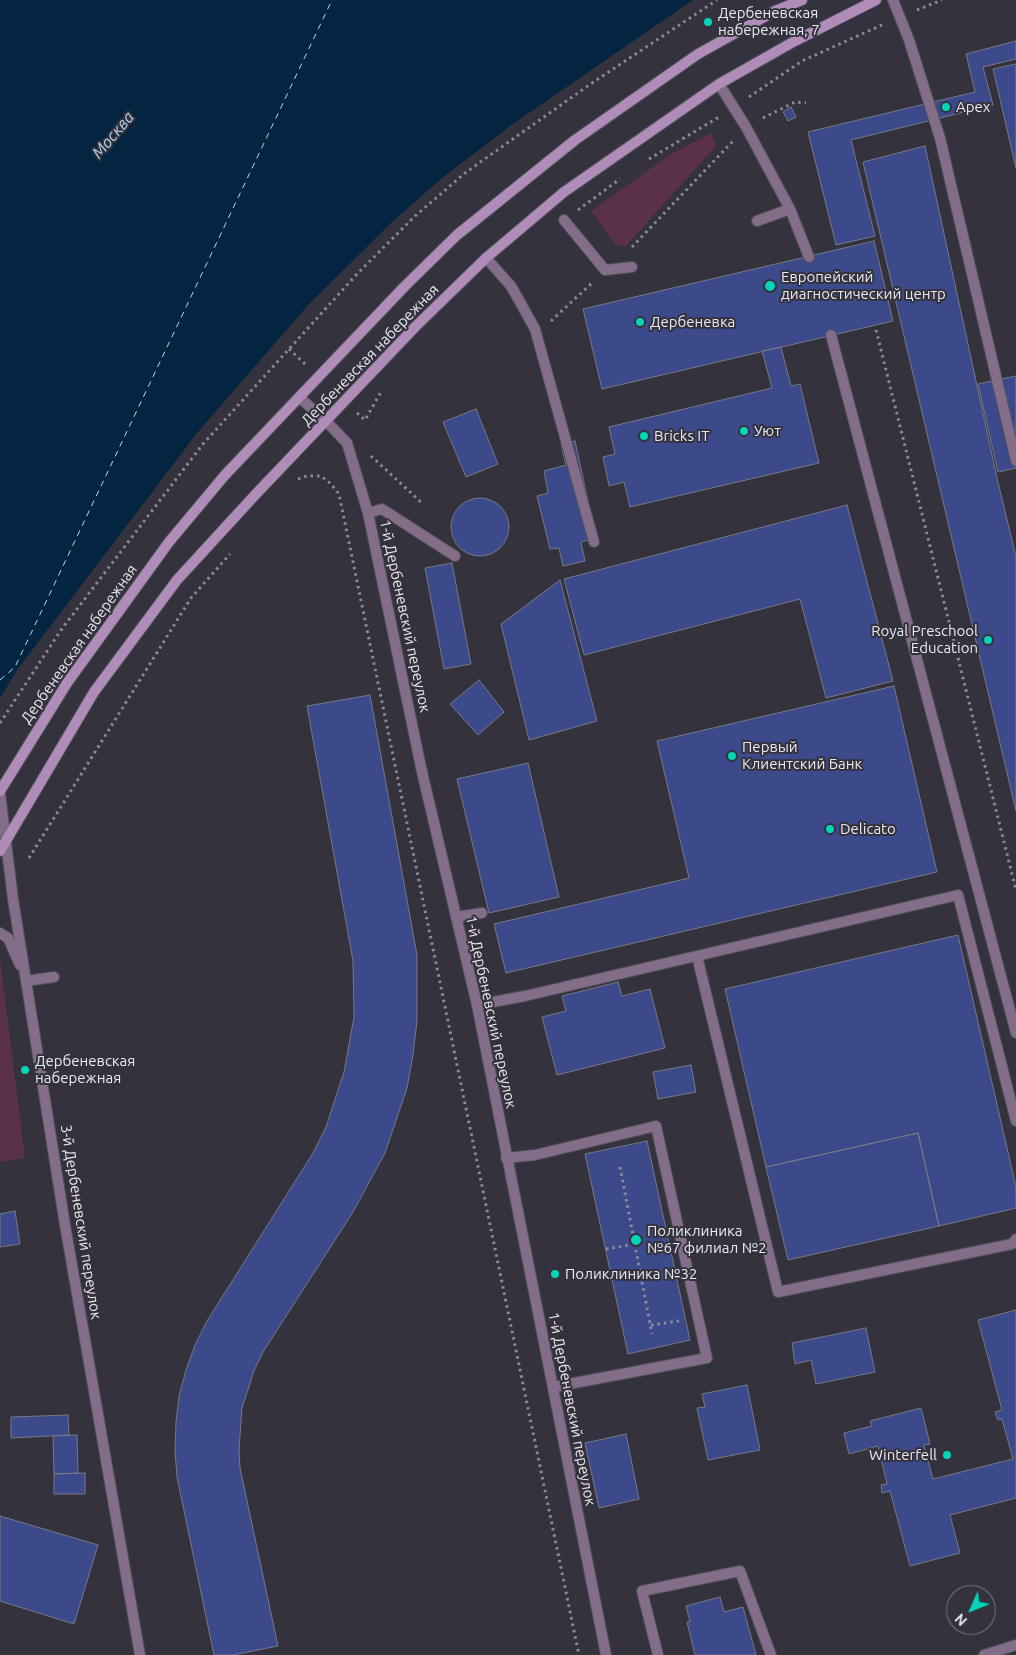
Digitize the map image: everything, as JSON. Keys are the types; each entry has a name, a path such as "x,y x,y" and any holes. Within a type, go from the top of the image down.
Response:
{"main road":[{"name":"Дербеневская набережная","path":"0,792 67,683 168,542 225,476 298,397 405,286 457,235 575,140 698,54 775,11 802,0"},
{"name":"Дербеневская набережная","path":"0,851 94,692 177,580 415,327 486,258 564,192 719,84 793,42 876,0"}],"street":[{"path":"893,0 940,138 1016,461"},
{"path":"719,84 746,127 790,209 809,257"},
{"path":"757,221 790,209"},
{"path":"564,220 605,270 632,267"},
{"path":"486,258 511,286 535,329 594,542"},
{"path":"831,335 1016,1033"},
{"name":"1-й Дербеневский переулок","path":"298,397 326,421 347,444 368,513 422,772 476,1005 606,1655"},
{"path":"368,513 382,509 455,556"},
{"name":"3-й Дербеневский переулок","path":"0,792 13,899 67,1235 140,1655"},
{"path":"476,1005 958,895 1016,1121"},
{"path":"456,917 482,913"},
{"path":"0,933 8,938 26,981 54,977"},
{"path":"697,956 778,1292 1012,1244 1016,1239"},
{"path":"506,1158 535,1154 656,1126 707,1358 553,1387"},
{"path":"658,1655 642,1591 740,1571 771,1655"},
{"path":"984,1655 1016,1645"}],"path":[{"path":"0,723 61,630 203,444 357,274 414,217 464,173 589,84 717,0"},
{"path":"641,163 734,108 802,61 900,16 942,0"},
{"path":"535,329 547,324 629,250 746,127 795,102 806,104"},
{"path":"564,220 626,175"},
{"path":"876,330 1016,890"},
{"path":"365,420 383,389"},
{"path":"369,454 423,504"},
{"path":"295,481 307,476 321,476 339,494 579,1655"},
{"path":"29,865 29,857 191,598 230,554"},
{"path":"620,1167 652,1334"},
{"path":"606,1249 635,1244"},
{"path":"651,1325 679,1321"}],"shaded area":[{"path":"711,133 716,146 625,247 615,244 591,211 671,154"},
{"path":"0,959 25,1158 0,1162"}],"water":[{"name":"Москва","path":"0,0 693,0 510,126 442,178 392,222 308,305 197,433 17,670 0,698"}],"building":[{"path":"1016,41 1016,59 983,67 993,105 851,140 875,236 836,245 808,132 975,92 966,54"},
{"path":"1016,64 1016,168 993,69"},
{"path":"791,107 796,117 788,121 783,112"},
{"path":"925,146 1016,557 1016,811 863,162"},
{"path":"874,241 893,321 602,389 583,309"},
{"path":"781,347 791,386 800,384 819,463 630,507 624,482 609,486 603,457 615,454 609,427 772,388 762,351"},
{"path":"1016,376 1016,468 998,472 978,384"},
{"path":"476,409 498,464 466,477 443,422"},
{"path":"575,441 596,538 581,542 585,561 563,566 559,548 550,549 537,496 548,493 544,471 566,465 561,445"},
{"path":"480,498 496,503 504,511 509,527 504,543 496,551 480,556 464,551 456,543 451,527 456,511 464,503"},
{"path":"847,505 893,681 826,698 800,599 584,655 564,579"},
{"path":"452,563 471,664 444,669 425,568"},
{"path":"560,580 597,721 529,740 501,624"},
{"path":"479,680 504,712 478,735 450,704"},
{"path":"894,686 937,872 506,973 494,924 689,878 657,741"},
{"path":"370,695 417,955 417,1021 413,1055 407,1088 385,1153 353,1212 263,1352 254,1371 242,1408 239,1449 240,1468 278,1646 233,1655 214,1655 177,1477 175,1451 179,1396 195,1345 207,1321 313,1153 326,1127 344,1072 354,1017 353,961 307,706"},
{"path":"528,763 559,897 489,913 457,779"},
{"path":"958,935 1016,1187 1016,1208 939,1226 918,1133 766,1167 725,989"},
{"path":"618,982 622,996 650,989 665,1048 557,1075 542,1017 566,1011 562,996"},
{"path":"691,1065 696,1092 658,1099 653,1072"},
{"path":"918,1133 939,1226 788,1260 766,1167"},
{"name":"Поликлиника №67 филиал №2","path":"647,1141 690,1340 628,1354 585,1154"},
{"path":"15,1211 20,1244 0,1247 0,1214"},
{"path":"1016,1310 1016,1498 950,1515 960,1553 910,1566 890,1491 882,1493 881,1485 887,1484 878,1446 849,1454 844,1433 872,1426 870,1421 921,1408 930,1444 924,1445 933,1479 1013,1459 1002,1419 998,1420 995,1412 1002,1410 978,1320"},
{"path":"866,1328 875,1372 816,1384 811,1360 795,1364 792,1343"},
{"path":"747,1385 760,1450 708,1460 697,1408 705,1407 702,1394"},
{"path":"68,1415 69,1435 11,1438 11,1417"},
{"path":"626,1434 639,1499 599,1508 585,1443"},
{"path":"77,1435 78,1473 54,1474 53,1436"},
{"path":"85,1473 85,1494 54,1494 54,1474"},
{"path":"0,1516 98,1545 74,1624 0,1601"},
{"path":"720,1597 724,1612 743,1607 756,1655 695,1655 687,1622 690,1622 686,1606"}],"ferry route":[{"path":"0,680 15,667 332,0"}],"place":[{"name":"Дербеневская набережная, 7","path":"708,22"},
{"name":"Apex","path":"946,107"},
{"name":"Европейский диагностический центр","path":"770,286"},
{"name":"Дербеневка","path":"640,322"},
{"name":"Уют","path":"744,431"},
{"name":"Bricks IT","path":"644,436"},
{"name":"Royal Preschool Education","path":"988,640"},
{"name":"Первый Клиентский Банк","path":"732,756"},
{"name":"Delicato","path":"830,829"},
{"name":"Дербеневская набережная","path":"25,1070"},
{"name":"Поликлиника №67 филиал №2","path":"636,1240"},
{"name":"Поликлиника №32","path":"555,1274"},
{"name":"Winterfell","path":"947,1455"}]}
